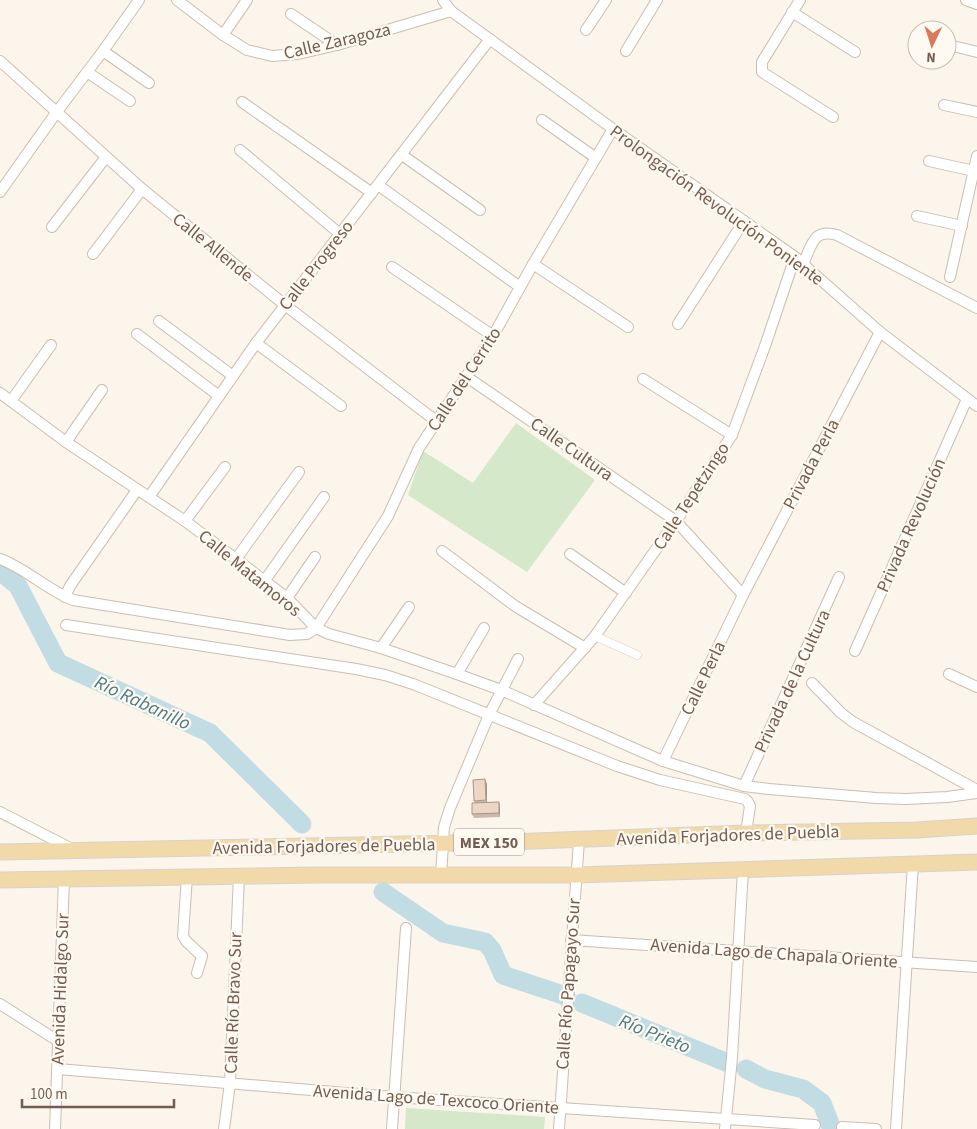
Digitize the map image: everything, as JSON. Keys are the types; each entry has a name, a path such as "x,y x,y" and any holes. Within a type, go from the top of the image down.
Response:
{"main road":[{"name":"Avenida Forjadores de Puebla","path":"0,852 578,840 746,833 917,830 977,826"},
{"name":"Avenida Forjadores de Puebla","path":"0,880 187,876 576,875 977,862"}],"street":[{"path":"0,192 56,112 140,0"},
{"name":"Calle Zaragoza","path":"177,0 222,35 248,50 272,56 298,54 337,45 451,11"},
{"path":"222,35 247,0"},
{"name":"Prolongación Revolución Poniente","path":"443,0 451,11 613,129 799,260 880,332 977,406"},
{"path":"586,30 606,0"},
{"path":"626,51 657,0"},
{"path":"800,0 762,62 762,72 833,116"},
{"path":"966,0 977,4"},
{"path":"792,12 855,52"},
{"path":"292,14 337,45"},
{"name":"Calle Progreso","path":"149,497 256,343 490,39"},
{"path":"957,47 977,52"},
{"path":"103,51 149,83"},
{"name":"Calle Allende","path":"0,61 142,189 285,305 436,421"},
{"path":"87,72 130,101"},
{"path":"242,102 520,287"},
{"path":"944,105 977,112"},
{"path":"542,120 596,158"},
{"name":"Calle del Cerrito","path":"316,628 388,516 396,502 411,463 436,421 493,336 533,264 613,129"},
{"path":"240,150 340,234"},
{"path":"402,155 480,210"},
{"path":"950,277 977,156"},
{"path":"52,227 106,158"},
{"path":"929,161 974,171"},
{"path":"93,254 142,189"},
{"path":"917,216 962,226"},
{"path":"678,324 744,221"},
{"name":"Calle Tepetzingo","path":"534,705 595,636 676,521 732,435 799,260 816,236 822,232 837,235 977,308"},
{"path":"533,264 628,327"},
{"path":"392,267 493,336"},
{"path":"158,321 233,376"},
{"name":"Privada Perla","path":"743,595 880,332"},
{"path":"137,334 219,396"},
{"path":"256,343 341,406"},
{"path":"11,400 51,345"},
{"name":"Calle Cultura","path":"467,377 676,521 743,595"},
{"path":"643,379 732,435"},
{"path":"66,442 102,390"},
{"name":"Calle Matamoros","path":"0,393 66,442 185,521 265,580 287,598 316,628 329,634 382,648 501,690 663,761 744,786 770,790 906,799 947,797 977,791"},
{"name":"Privada Revolución","path":"855,651 967,399"},
{"path":"185,521 225,467"},
{"path":"236,559 299,472"},
{"path":"65,597 70,586 137,490"},
{"path":"265,580 324,496"},
{"path":"442,551 515,606 585,648"},
{"path":"570,554 626,593"},
{"path":"287,598 315,557"},
{"path":"0,559 23,570 65,597 73,600 290,635 307,634 316,628"},
{"name":"Privada de la Cultura","path":"744,786 839,577"},
{"name":"Calle Perla","path":"663,761 743,595"},
{"path":"382,648 409,607"},
{"path":"66,625 385,675 413,684 617,766 660,780 745,799 750,806 746,833"},
{"path":"457,674 484,628"},
{"path":"595,636 637,655"},
{"path":"441,876 443,843 448,814 489,715 518,658"},
{"path":"949,674 977,687"},
{"name":"Privada de la Cultura","path":"812,683 841,713 853,722 977,791"},
{"path":"0,812 75,850"},
{"name":"Calle Río Papagayo Sur","path":"558,1129 578,840"},
{"path":"896,1129 913,864"},
{"path":"726,1124 732,1058 743,870"},
{"path":"187,876 183,936 202,956 197,973"},
{"name":"Calle Río Bravo Sur","path":"224,1129 230,1083 239,876"},
{"name":"Avenida Hidalgo Sur","path":"55,1129 64,878"},
{"path":"392,1129 406,928"},
{"name":"Avenida Lago de Chapala Oriente","path":"571,940 977,967"},
{"path":"0,1004 58,1041"},
{"name":"Avenida Lago de Texcoco Oriente","path":"58,1069 394,1097 560,1107 726,1124 815,1125"},
{"path":"842,1127 876,1129"}],"green space":[{"path":"516,423 595,480 527,572 408,495 423,451 473,483"},
{"path":"406,1108 545,1117 544,1129 405,1129"}],"building":[{"path":"485,779 486,800 474,801 473,780"},
{"path":"499,802 499,813 472,814 472,803"}],"waterway":[{"name":"Río Rabanillo","path":"0,571 18,586 58,663 210,733 302,824"},
{"name":"Río Prieto","path":"383,892 443,933 485,942 492,950 503,975 566,996"},
{"name":"Río Prieto","path":"582,1003 728,1063"},
{"name":"Río Prieto","path":"746,1069 765,1079 803,1089 822,1103 832,1129"}]}
